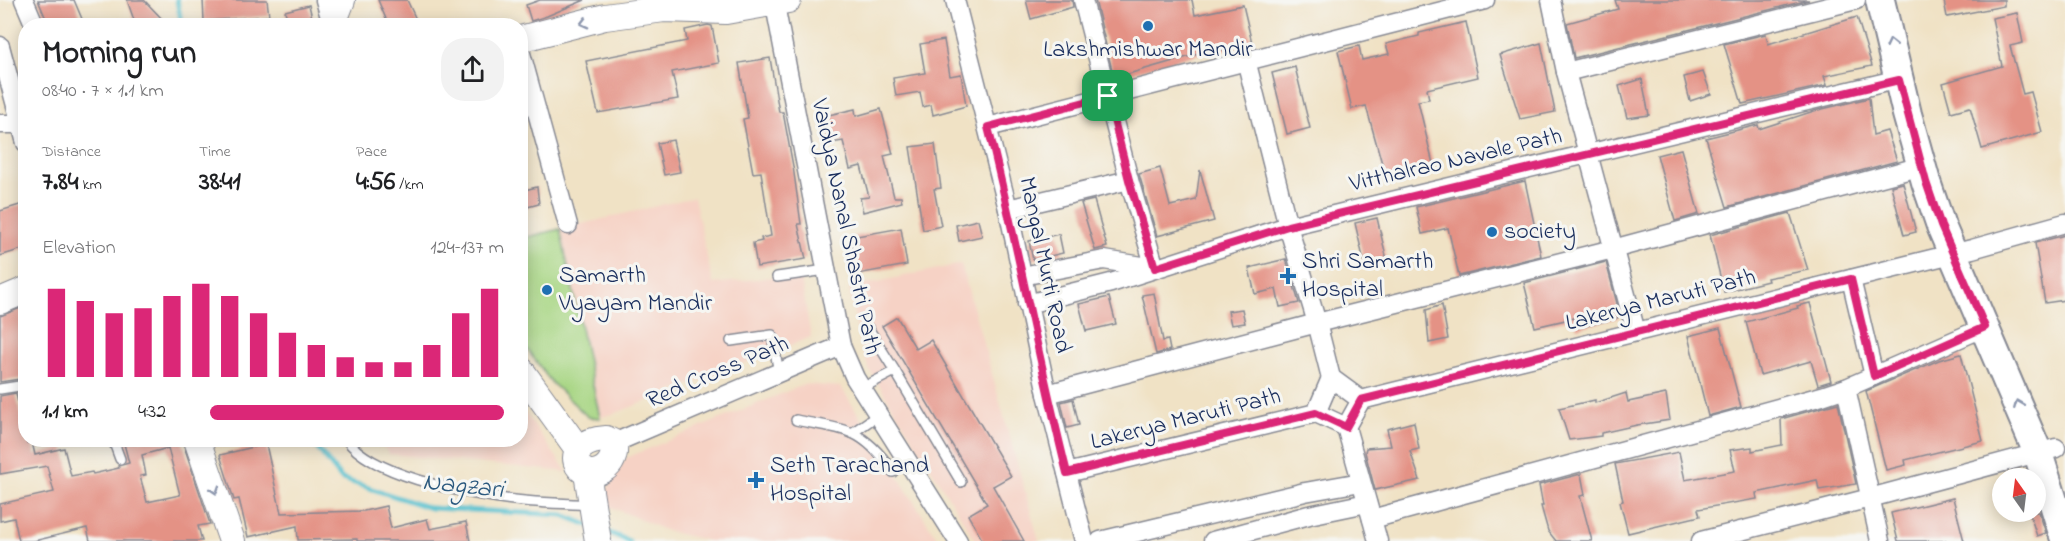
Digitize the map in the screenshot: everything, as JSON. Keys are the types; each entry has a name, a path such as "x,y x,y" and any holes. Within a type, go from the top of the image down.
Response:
{"main road":[{"path":"1880,0 1907,114 1937,215 1963,252 2028,375 2053,458 2065,539"},
{"path":"1900,0 1963,252 1985,327 2053,458"}],"street":[{"path":"24,0 32,18"},
{"path":"329,16 342,0"},
{"name":"Mangal Murti Road","path":"955,0 1008,209 1047,394 1084,541"},
{"path":"1022,276 1104,260 1155,268 1129,180 1083,0"},
{"path":"988,127 1485,0"},
{"path":"1551,0 1566,72 1636,332"},
{"path":"1566,72 1856,0"},
{"path":"528,37 605,17 629,7 726,10 778,1"},
{"name":"Vaidya Nanal Shastri Path","path":"778,1 841,346 878,415 958,541"},
{"path":"0,46 18,120"},
{"path":"1246,60 1288,226 1331,378 1316,413 1346,427"},
{"path":"528,79 568,225"},
{"name":"Vitthalrao Navale Path","path":"1028,304 1111,283 1288,226 1899,80"},
{"path":"0,124 18,124"},
{"path":"1047,394 1613,249 1922,166"},
{"path":"1008,209 1129,180"},
{"name":"Lakerya Maruti Path","path":"1361,400 1963,252 2065,223"},
{"path":"1851,279 1874,376"},
{"path":"0,301 18,293"},
{"path":"1213,541 1309,515 1370,511 1822,396 1846,388 1985,327"},
{"name":"Red Cross Path","path":"614,444 841,346"},
{"path":"1331,378 1361,400 1346,427 1378,541"},
{"path":"528,380 578,448 576,459 579,467 587,473 594,474 606,468 615,455 614,444 606,439 592,440 578,448"},
{"path":"1846,388 1880,541"},
{"name":"Lakerya Maruti Path","path":"1067,473 1316,413"},
{"path":"199,447 232,541"},
{"path":"1702,541 1870,498 2053,458"},
{"path":"587,473 595,525"},
{"path":"1100,541 1305,492 1360,482"}],"lane":[{"path":"777,277 826,270"},
{"path":"868,328 961,482"},
{"path":"731,341 772,335 779,373"},
{"path":"862,388 895,371"},
{"path":"0,389 18,386"},
{"path":"852,433 878,415"},
{"path":"796,420 852,433 884,458 893,472"},
{"path":"116,447 120,459"},
{"path":"353,447 390,470 438,485 499,498 595,525"}],"shaded area":[{"path":"694,197 713,284 800,274 811,337 601,417 561,229"},
{"name":"Seth Tarachand Hospital","path":"961,264 1039,541 976,541 869,369 859,340 849,288"},
{"name":"Seth Tarachand Hospital","path":"805,384 841,387 939,541 709,541 667,531 600,502 626,458"},
{"path":"528,417 567,472 389,454 384,447 528,447"}],"green space":[{"name":"Samarth Vyayam Mandir","path":"560,229 600,418 588,417 551,382 528,351 528,237"}],"building":[{"path":"38,0 74,0 82,18 46,18"},
{"path":"127,0 144,0 161,18 133,18"},
{"path":"203,0 267,0 269,16 204,18"},
{"path":"378,0 407,0 415,18 386,18"},
{"path":"540,0 585,0 531,21 526,5"},
{"path":"1026,0 1072,0 1073,7 1031,19"},
{"name":"Lakshmishwar Mandir","path":"1095,0 1192,0 1195,15 1243,5 1252,43 1213,52 1212,50 1114,78"},
{"path":"1615,0 1809,0 1574,58 1567,23 1618,9"},
{"path":"2004,0 2004,6 1947,17 1944,1"},
{"path":"309,5 312,18 287,18 285,11"},
{"path":"2017,13 2023,43 2010,46 2023,94 2031,92 2042,132 1982,149 1970,107 1951,112 1943,83 2002,66 1992,18"},
{"path":"1857,17 1872,66 1824,76 1827,85 1742,104 1724,44 1766,34 1768,44"},
{"path":"1466,22 1478,77 1427,89 1429,99 1418,101 1433,164 1418,167 1419,171 1386,178 1366,106 1352,109 1338,51 1359,46 1362,60 1389,54 1386,44 1419,36 1419,33"},
{"path":"712,26 719,63 672,72 678,99 598,113 586,61 687,41 685,30"},
{"path":"944,40 950,76 961,74 966,106 933,115 931,105 923,107 920,92 896,96 893,78 925,73 920,44"},
{"path":"1541,43 1555,112 1520,119 1500,55"},
{"path":"770,58 779,112 783,112 793,166 801,224 798,224 806,259 757,267 753,243 771,236 761,172 753,173 743,119 748,118 739,63"},
{"path":"1295,67 1310,128 1287,134 1272,73"},
{"path":"1703,72 1711,94 1690,101 1684,77"},
{"path":"1642,79 1649,115 1627,118 1619,86"},
{"path":"1869,98 1873,135 1887,131 1897,161 1727,207 1706,138 1758,125 1759,129 1814,111"},
{"path":"855,109 856,116 881,109 893,154 884,156 894,197 901,197 902,202 863,212 860,198 869,197 861,166 850,169 843,141 831,143 824,116"},
{"path":"673,140 680,172 664,175 657,143"},
{"path":"935,144 941,188 934,189 941,226 923,230 910,147"},
{"path":"1681,149 1699,214 1675,221 1657,155"},
{"path":"1160,168 1170,206 1196,200 1200,170 1214,221 1157,236 1139,174"},
{"name":"society","path":"1525,181 1541,256 1459,276 1448,228 1422,234 1416,207"},
{"path":"1903,183 1916,232 1904,235 1891,186"},
{"path":"537,187 539,204 528,207 528,189"},
{"path":"1094,200 1107,247 1095,250 1081,203"},
{"path":"18,205 18,250 0,256 0,211"},
{"path":"1790,213 1808,270 1767,278 1768,281 1724,292 1710,235"},
{"path":"1377,218 1387,260 1365,266 1355,223"},
{"path":"978,220 982,236 959,241 956,225"},
{"path":"901,228 907,265 858,274 851,237"},
{"path":"1059,234 1063,253 1033,260 1029,241"},
{"path":"2065,235 2065,300 2045,303 2035,243"},
{"path":"1286,259 1299,303 1280,307 1276,289 1255,294 1249,268"},
{"path":"1606,262 1620,315 1617,318 1577,328 1574,318 1535,327 1524,283"},
{"path":"1154,293 1163,341 1168,340 1170,350 1156,354 1142,295"},
{"path":"1109,297 1116,324 1086,331 1079,304"},
{"path":"1810,303 1831,381 1818,385 1811,361 1760,375 1746,322"},
{"path":"1442,305 1448,339 1429,343 1426,310"},
{"path":"18,309 18,379 0,382 0,316"},
{"path":"1242,309 1245,323 1231,325 1228,311"},
{"path":"897,317 916,349 931,340 1011,476 993,486 1024,541 983,541 968,515 987,504 882,326"},
{"path":"1720,328 1741,407 1708,416 1688,336"},
{"path":"1961,354 1983,441 1905,460 1906,465 1886,470 1866,391 1939,360"},
{"path":"16,393 18,447 33,447 35,455 64,448 71,476 92,472 93,474 119,468 118,466 129,463 125,447 184,447 210,524 198,526 202,541 90,541 87,528 34,541 19,541 14,518 0,521 0,504 54,492 47,466 0,474 0,396","holes":["168,448 180,495 147,502 140,476 146,475 142,455"]},
{"path":"1626,393 1628,402 1666,394 1670,420 1601,433 1601,436 1569,440 1559,408 1595,400 1595,403"},
{"path":"1073,399 1079,425 1067,428 1061,402"},
{"path":"1838,403 1856,484 1819,490 1817,480 1756,493 1757,499 1698,509 1700,516 1628,533 1620,502 1623,501 1615,464 1679,452 1685,480 1735,471 1730,450 1752,447 1752,451 1782,445 1781,419"},
{"path":"1414,422 1419,449 1410,451 1420,480 1375,490 1365,452 1366,448 1391,446 1387,429"},
{"path":"253,447 267,447 281,513 364,511 386,506 391,528 427,519 430,529 466,522 470,541 298,540 297,526 248,537 239,499 234,500 220,455"},
{"path":"1581,474 1585,495 1580,496 1592,541 1556,541 1548,531 1541,506 1543,506 1539,485"},
{"path":"1953,498 1964,541 1898,541 1891,513"},
{"path":"2032,522 2042,522 2046,533 2037,536"}],"waterway":[{"name":"Nagzari","path":"177,0 180,18"},
{"name":"Nagzari","path":"317,447 342,479 430,508 563,515 588,525"},
{"name":"Nagzari","path":"605,531 629,541"}],"place":[{"name":"Lakshmishwar Mandir","path":"1148,26"},
{"name":"society","path":"1492,232"},
{"name":"Shri Samarth Hospital","path":"1288,276"},
{"name":"Samarth Vyayam Mandir","path":"547,290"},
{"name":"Seth Tarachand Hospital","path":"756,480"}],"route":[{"path":"1899,80 1926,182 1941,226 1985,327 1874,376 1851,279 1361,400 1346,427 1316,413 1067,473 1047,394 1008,209 988,127 1108,96 1129,180 1155,268 1288,226 1899,80"}]}
